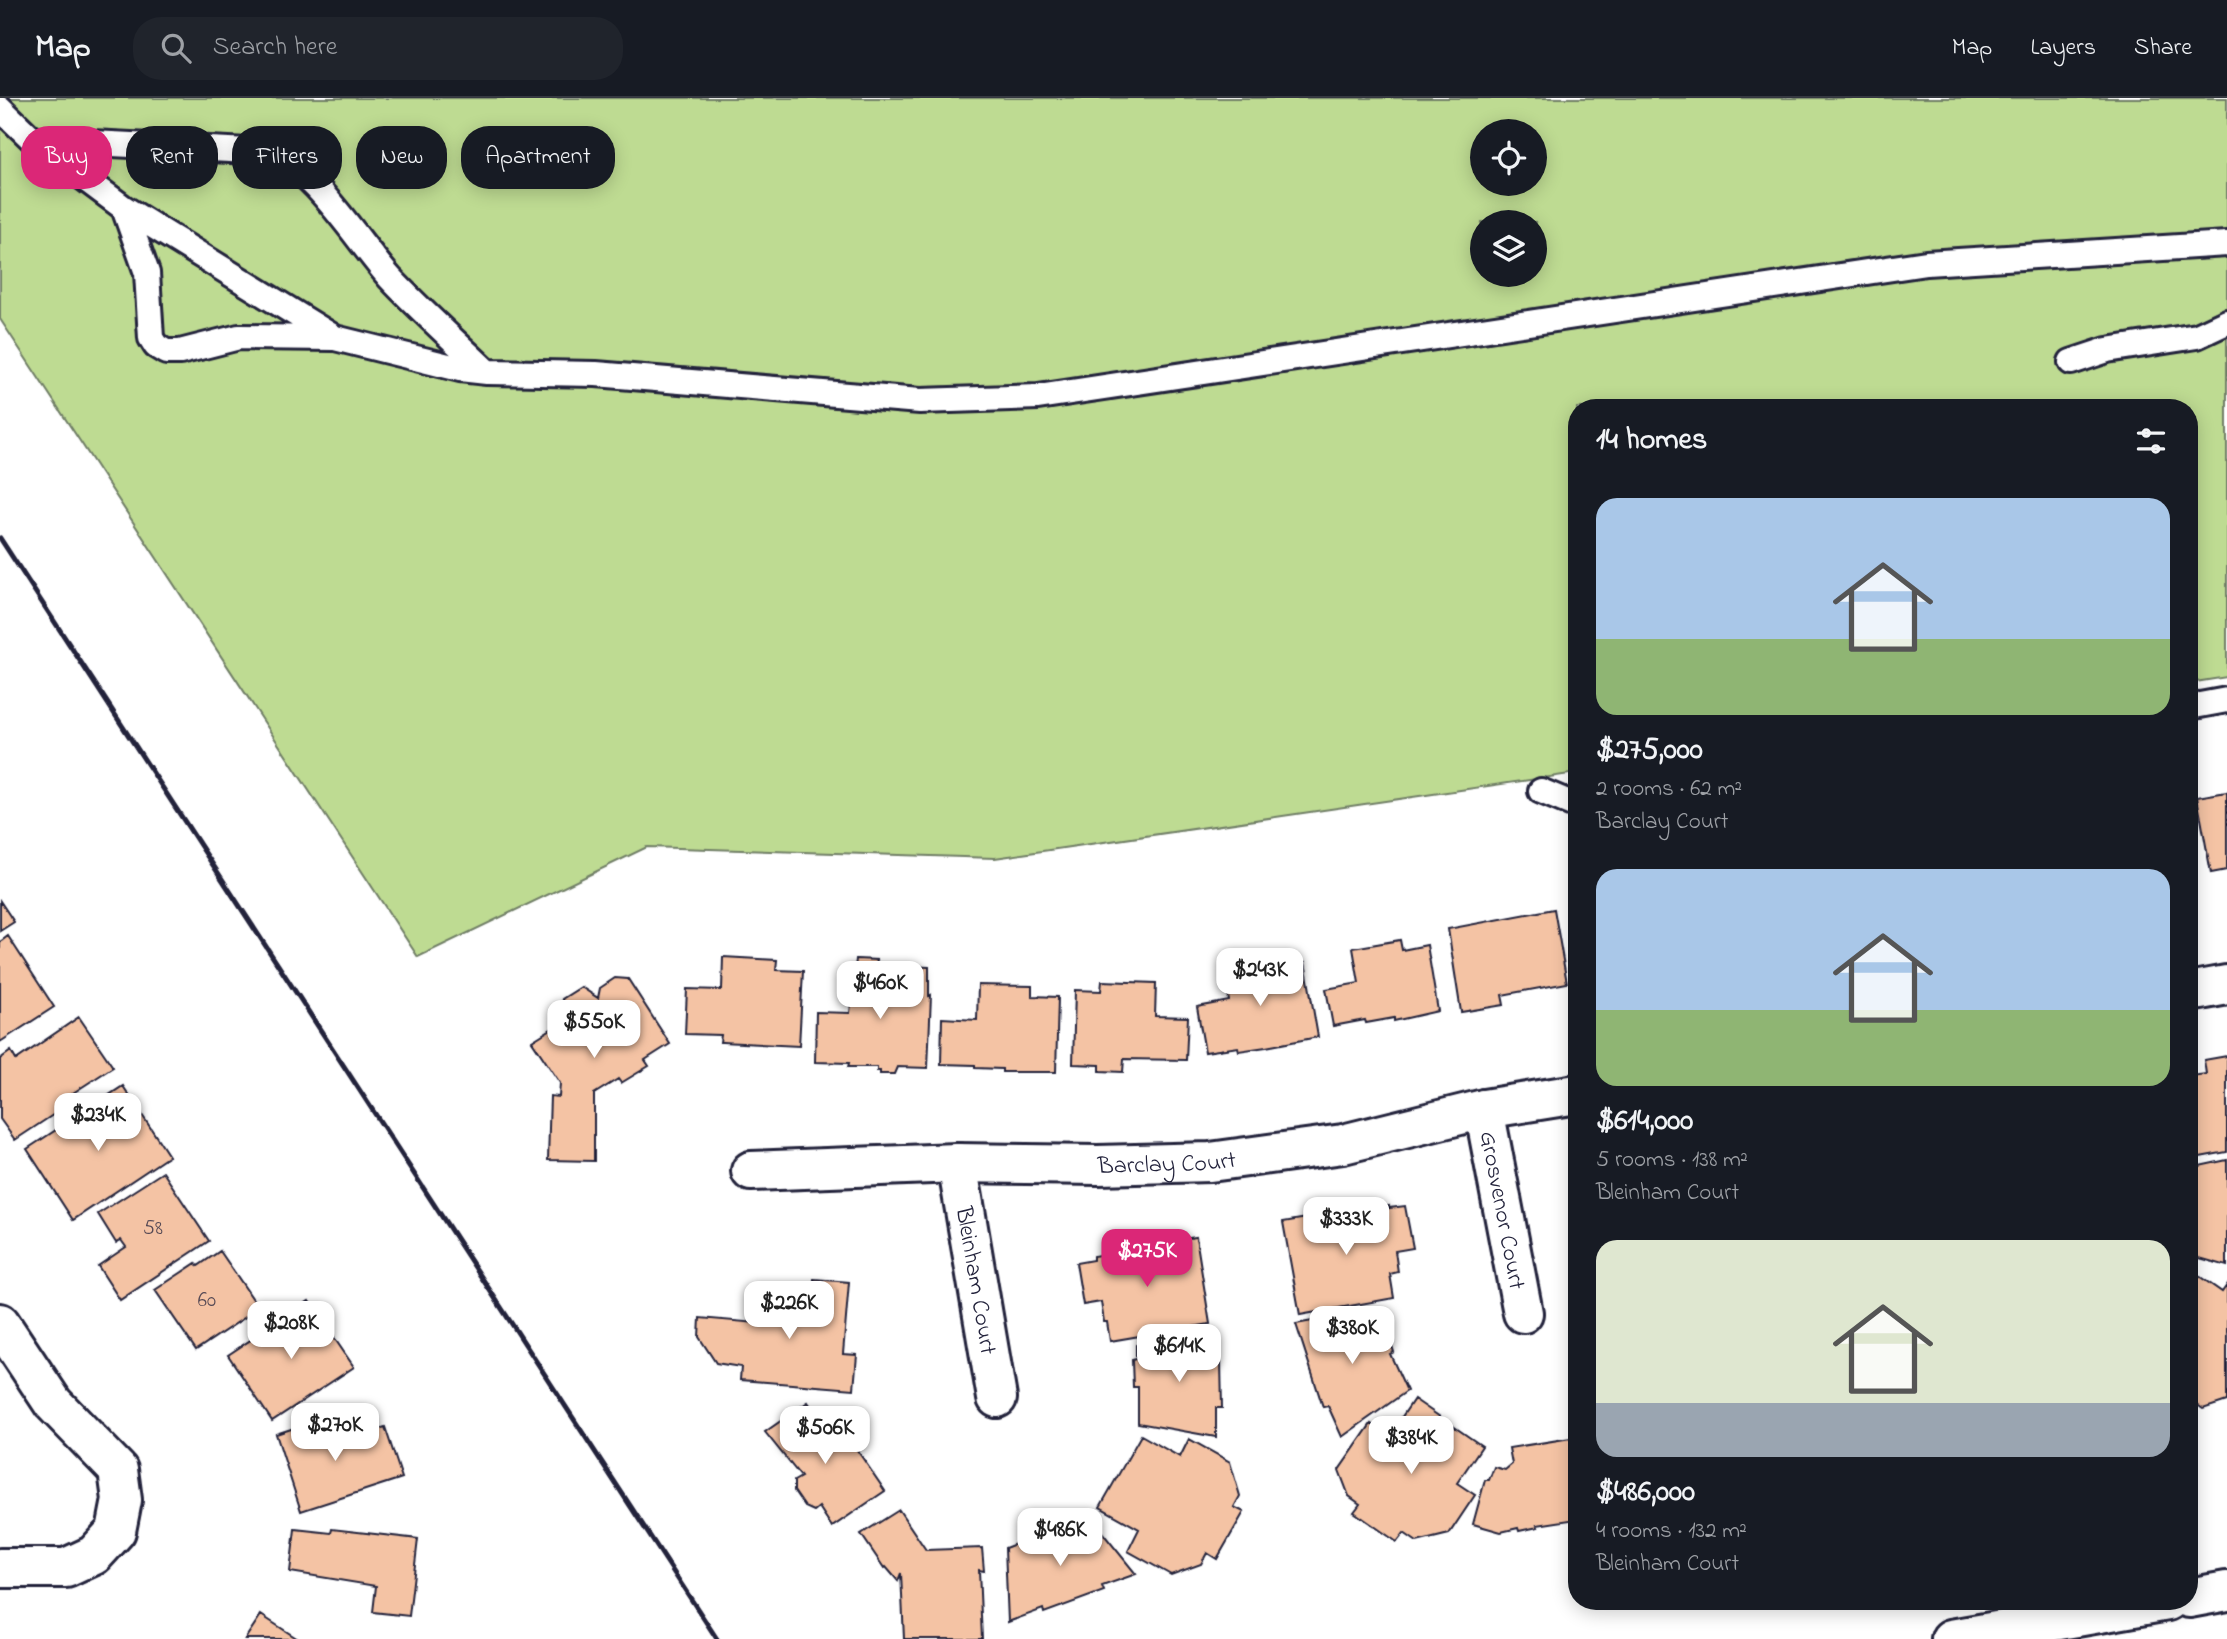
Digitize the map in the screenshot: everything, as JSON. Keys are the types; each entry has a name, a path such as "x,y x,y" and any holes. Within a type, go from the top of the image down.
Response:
{"street":[{"path":"2198,990 2227,985"},
{"name":"Barclay Court","path":"751,1171 957,1164 1210,1163 1343,1144 1484,1109 1568,1095"},
{"name":"Grosvenor Court","path":"1484,1109 1523,1312"},
{"name":"Bleinham Court","path":"957,1164 997,1398"},
{"path":"0,1324 53,1403 118,1470 122,1500 116,1531 94,1555 66,1568 0,1568"},
{"path":"2198,1596 2227,1591"},
{"path":"1951,1639 2117,1610"}],"lane":[{"path":"0,108 21,128"},
{"path":"112,144 268,152 281,156 297,168 365,243 390,277 487,372"},
{"path":"99,189 124,208 335,338"},
{"path":"124,208 147,273 151,338 156,346 166,352 180,352 239,337 335,338 460,369 487,372 596,374 920,401 1038,397 1926,263 2227,244"},
{"path":"2071,362 2107,350 2197,336 2227,322"},
{"path":"2198,705 2227,700"},
{"path":"1541,791 1568,802"}],"green space":[{"path":"0,98 2227,98 2227,677 2198,682 2198,399 1568,399 1568,774 995,858 647,847 418,957 0,319"}],"building":[{"path":"2227,792 2227,870 2211,873 2198,797"},
{"path":"0,901 14,922 0,931"},
{"path":"1554,909 1567,983 1502,995 1504,1005 1461,1012 1448,929"},
{"path":"8,936 54,1007 0,1042 0,942"},
{"path":"1400,940 1402,950 1427,945 1438,1011 1394,1021 1394,1018 1366,1023 1365,1020 1333,1026 1326,989 1359,983 1353,948"},
{"path":"723,957 777,960 776,970 803,971 799,1046 720,1042 721,1035 685,1034 687,989 722,990"},
{"path":"1278,958 1279,967 1305,962 1318,1037 1239,1051 1238,1047 1205,1052 1197,1007 1229,1001 1223,967"},
{"path":"856,959 877,960 876,965 929,967 929,996 931,995 928,1068 898,1067 895,1074 880,1074 877,1067 848,1067 849,1063 815,1062 816,1012 850,1013"},
{"path":"615,978 628,979 670,1044 645,1060 649,1066 621,1083 618,1079 594,1094 594,1161 548,1160 550,1096 559,1097 560,1083 532,1041 567,1019 562,999 581,987 598,998 600,988"},
{"path":"1102,981 1156,983 1155,1016 1188,1017 1186,1060 1124,1059 1123,1072 1100,1071 1100,1065 1073,1064 1075,990 1101,991"},
{"path":"978,985 1032,986 1032,996 1058,997 1056,1072 1002,1072 1002,1069 975,1068 975,1065 941,1064 942,1018 977,1020"},
{"path":"79,1017 113,1067 73,1093 77,1099 15,1140 0,1119 0,1059 11,1051 16,1060"},
{"path":"2227,1056 2227,1152 2198,1157 2198,1075 2206,1074 2204,1060"},
{"path":"123,1086 169,1156 73,1220 27,1149"},
{"path":"2227,1160 2227,1266 2198,1258 2198,1166"},
{"path":"163,1172 209,1241 120,1300 98,1266 126,1247 121,1240 116,1243 98,1214"},
{"path":"1389,1206 1405,1206 1413,1248 1395,1251 1398,1272 1390,1274 1394,1298 1300,1315 1283,1222 1331,1214 1332,1221 1339,1220 1338,1215"},
{"path":"1196,1237 1210,1324 1110,1341 1101,1302 1083,1305 1076,1263 1093,1260 1093,1256 1143,1248 1144,1259 1155,1257 1152,1244"},
{"path":"220,1251 259,1308 196,1350 155,1290"},
{"path":"2198,1275 2222,1292 2227,1285 2227,1401 2203,1409 2198,1405"},
{"path":"814,1279 849,1282 843,1354 857,1355 854,1389 740,1380 741,1367 716,1363 699,1337 700,1318 757,1323 758,1311 782,1313 784,1295 813,1298"},
{"path":"309,1301 354,1367 272,1421 228,1355"},
{"path":"1373,1310 1378,1322 1383,1320 1394,1352 1390,1354 1407,1391 1342,1437 1328,1406 1323,1407 1296,1324"},
{"path":"1215,1332 1216,1361 1221,1361 1222,1408 1216,1408 1216,1437 1138,1423 1138,1387 1133,1387 1132,1360 1136,1359 1136,1345"},
{"path":"1414,1399 1482,1446 1457,1483 1475,1495 1449,1534 1417,1542 1404,1533 1397,1542 1354,1512 1360,1504 1349,1496 1339,1470 1371,1424 1400,1444 1402,1440 1391,1433"},
{"path":"808,1402 829,1433 840,1425 885,1491 832,1527 819,1507 814,1511 805,1507 794,1491 794,1481 801,1477 765,1432"},
{"path":"328,1417 337,1443 385,1427 402,1478 301,1511 276,1434"},
{"path":"1141,1435 1180,1457 1189,1439 1230,1462 1240,1496 1234,1507 1244,1512 1217,1559 1207,1553 1201,1564 1171,1575 1128,1551 1139,1529 1100,1507"},
{"path":"1568,1438 1568,1520 1501,1532 1473,1524 1485,1480 1489,1480 1494,1467 1505,1470 1512,1464 1509,1448"},
{"path":"899,1510 926,1550 982,1548 984,1571 979,1570 982,1639 904,1639 901,1573 898,1581 884,1568 861,1534"},
{"path":"1089,1516 1136,1574 1102,1586 1104,1591 1044,1613 1043,1609 1008,1622 1005,1548 1018,1543 1017,1540 1050,1528 1051,1531"},
{"path":"295,1529 331,1533 332,1529 418,1539 409,1616 373,1612 376,1586 290,1572"},
{"path":"261,1615 298,1639 245,1639"}],"railway":[{"path":"0,538 717,1639"}]}
